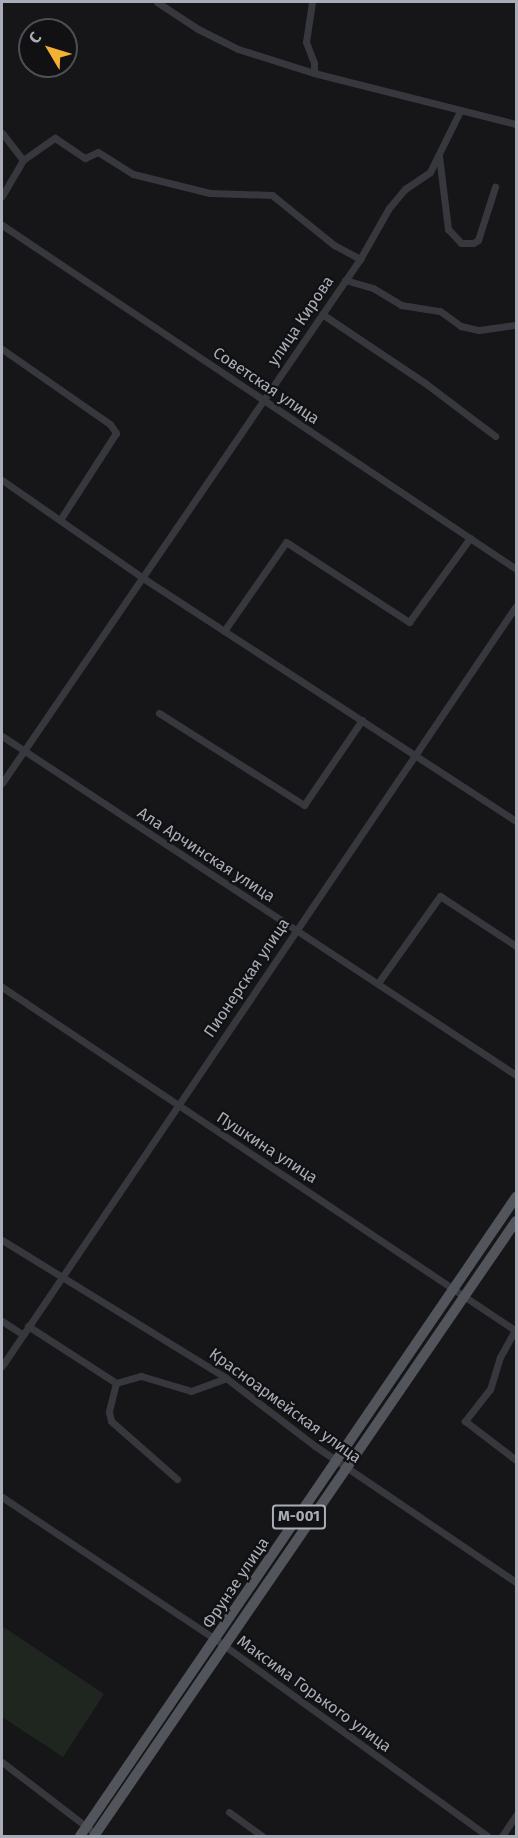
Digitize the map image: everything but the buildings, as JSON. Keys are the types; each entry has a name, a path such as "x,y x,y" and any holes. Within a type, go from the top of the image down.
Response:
{"main road":[{"name":"Фрунзе улица","path":"220,1643 337,1461 516,1197"},
{"name":"Фрунзе улица","path":"89,1833 220,1643 347,1467 516,1221"}],"street":[{"path":"157,2 198,29 238,49 314,73 516,124"},
{"path":"311,2 306,42 314,63 314,73"},
{"name":"улица Кирова","path":"2,783 360,259 389,208 405,189 430,172 460,111"},
{"path":"2,133 23,160"},
{"path":"2,196 23,160 55,138 85,158 98,152 132,174 210,193 272,195 334,245 360,259"},
{"path":"439,156 448,229 461,243 473,243 478,240 495,187"},
{"name":"Советская улица","path":"2,225 516,569"},
{"path":"345,280 373,288 400,305 440,311 461,326 479,330 516,325"},
{"path":"322,314 425,383 495,436"},
{"path":"2,350 110,424 116,433 60,520"},
{"path":"2,480 143,579 516,821"},
{"path":"224,631 286,542 409,622 470,538"},
{"name":"Пионерская улица","path":"2,1366 516,606"},
{"path":"159,713 304,805 362,720"},
{"name":"Ала Арчинская улица","path":"2,736 516,1074"},
{"path":"378,982 440,896 516,946"},
{"name":"Пушкина улица","path":"2,987 516,1330"},
{"name":"Красноармейская улица","path":"2,1240 60,1278 226,1378 250,1394 292,1430 516,1582"},
{"path":"2,1321 22,1334"},
{"path":"28,1326 116,1383 141,1376 191,1390 226,1378"},
{"path":"516,1330 500,1357 490,1389 465,1420 516,1460"},
{"path":"116,1383 109,1412 111,1421 177,1479"},
{"name":"Максима Горького улица","path":"2,1497 220,1643 487,1836"},
{"path":"2,1762 89,1833"},
{"path":"229,1812 262,1836"},
{"path":"502,1836 516,1815"}],"shaded area":[{"path":"2,1626 104,1694 63,1757 2,1717"}]}
